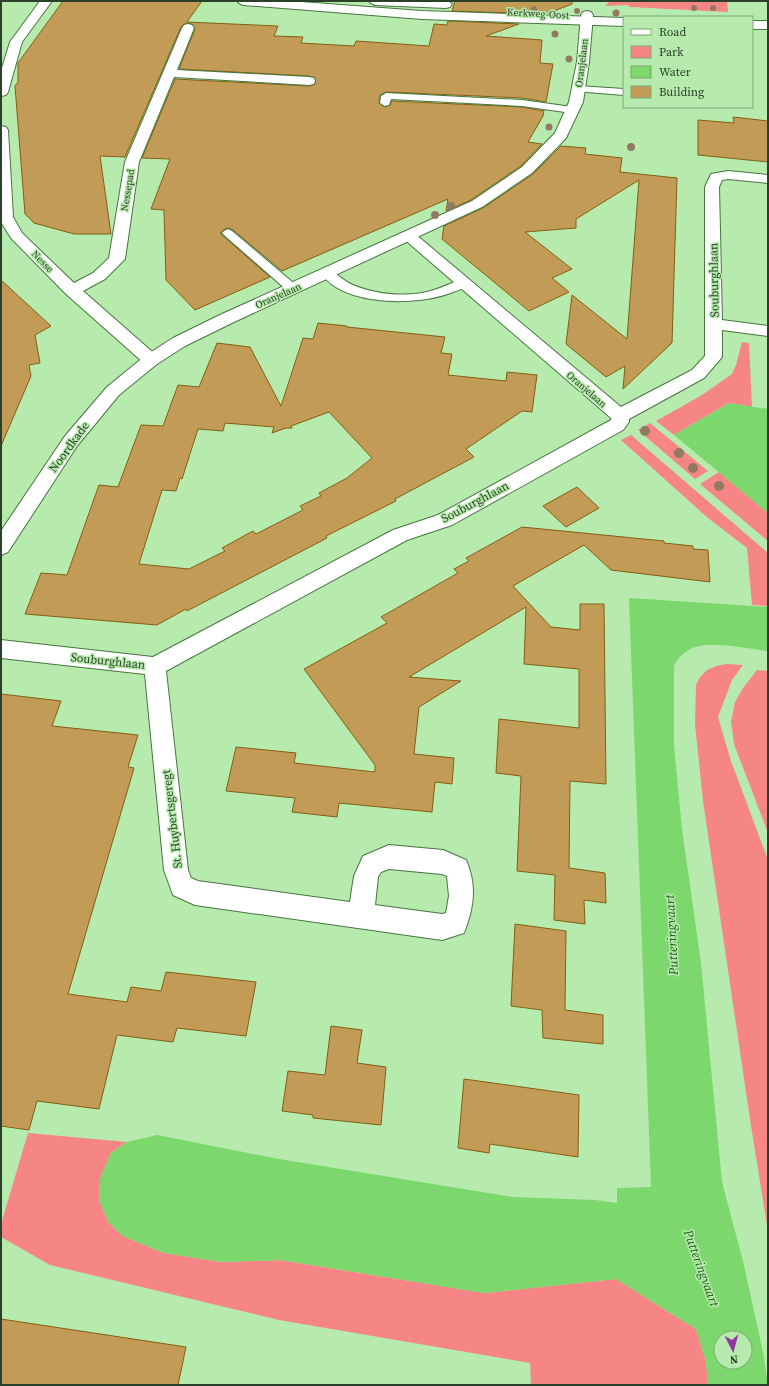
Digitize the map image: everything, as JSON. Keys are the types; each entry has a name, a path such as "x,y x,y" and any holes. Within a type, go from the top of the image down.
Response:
{"street":[{"path":"1,92 16,42 46,1"},
{"name":"Kerkweg-Oost","path":"243,1 322,8 405,12 422,15 587,18 623,17"},
{"name":"Kerkweg-Oost","path":"375,1 447,5 623,22"},
{"name":"Kerkweg-Oost","path":"405,12 447,5"},
{"name":"Oranjelaan","path":"151,360 186,339 477,204 527,170 561,135 572,110 583,62 587,18"},
{"path":"753,24 768,26"},
{"name":"Nessepad","path":"72,290 99,276 117,259 132,162 188,28"},
{"path":"753,30 768,31"},
{"path":"169,73 309,81"},
{"name":"Nesse","path":"1,130 6,217 16,235 72,290 151,360"},
{"name":"Souburghlaan","path":"1,649 155,666 400,535 445,520 617,425 620,422 620,416 698,374 713,357 712,187 716,178 728,175 768,179"},
{"name":"Oranjelaan","path":"409,236 620,416"},
{"path":"714,324 768,331"},
{"name":"Noordkade","path":"1,546 71,441 113,391 151,360"},
{"name":"St. Huybertsgeregt","path":"155,666 176,870 182,886 195,893 361,917"}],"lane":[{"path":"578,89 623,92"},
{"path":"385,104 386,96 522,103 572,110"},
{"path":"228,234 293,289"},
{"path":"327,273 339,283 358,291 384,296 408,298 433,295 463,283"}],"green space":[{"path":"610,1 727,1 728,12 629,7 628,5 605,6"},
{"path":"742,342 749,343 752,407 729,403 674,435 656,421 702,395 732,374"},
{"path":"650,423 708,471 695,479 638,430"},
{"path":"631,435 768,553 768,606 752,605 747,548 708,518 621,440"},
{"path":"719,472 768,513 768,541 700,484"},
{"path":"726,664 743,665 732,680 718,717 731,761 768,860 768,1231 703,801 695,724 696,685 700,677 707,670"},
{"path":"757,670 768,671 768,833 734,744 731,722 735,702 743,688"},
{"path":"28,1133 127,1142 111,1153 100,1179 99,1200 109,1223 123,1236 164,1253 222,1262 281,1260 484,1293 616,1279 696,1329 706,1361 708,1385 531,1385 530,1363 279,1320 50,1265 1,1237 1,1224"}],"water":[{"path":"729,403 768,409 768,513 674,435"},
{"name":"Putteringvaart","path":"629,598 768,607 768,651 722,645 704,645 686,651 674,665 674,745 682,829 701,963 722,1182 744,1265 764,1357 768,1385 708,1385 706,1361 696,1329 616,1279 484,1293 281,1260 222,1262 164,1253 123,1236 109,1223 99,1200 100,1179 111,1153 127,1142 157,1135 279,1159 513,1197 595,1200 617,1203 617,1188 651,1187"}],"building":[{"path":"63,1 202,1 187,22 278,26 274,36 303,37 301,43 354,46 356,41 429,46 434,24 447,25 448,21 519,24 486,36 542,40 540,63 553,64 546,102 522,98 386,92 380,95 379,103 385,107 390,105 392,101 522,107 544,111 543,116 528,142 542,144 521,166 471,200 446,211 448,199 282,271 233,230 227,228 221,232 221,234 270,277 195,310 166,280 164,210 151,209 170,159 142,158 175,79 309,86 315,84 315,78 309,76 179,69 195,29 192,24 184,24 181,27 125,157 100,156 111,234 74,234 34,223 25,214 15,86 18,82 18,63"},
{"path":"455,1 572,1 572,4 546,14 452,11"},
{"path":"733,117 768,121 768,162 698,155 698,120 734,123"},
{"path":"561,146 586,148 585,154 622,158 620,172 677,178 672,343 623,389 625,366 606,377 566,344 572,295 627,339 639,180 576,219 576,228 525,232 572,269 552,278 569,292 529,311 442,239 444,226 483,208 533,174"},
{"path":"1,280 51,326 35,335 40,363 29,365 31,376 1,446"},
{"path":"318,323 445,337 441,353 452,354 448,375 506,381 507,372 537,375 532,412 522,411 466,449 474,457 395,499 396,501 326,536 327,538 187,611 186,609 157,625 25,614 41,573 67,575 99,485 118,487 141,425 163,426 178,385 199,387 217,343 250,347 281,406 303,338 313,339","holes":["329,412 372,458 347,478 319,493 321,496 300,506 303,510 256,534 253,531 222,548 225,551 189,569 139,564 162,490 176,491 180,478 182,479 198,429 223,431 225,423 274,427 272,433 286,428 292,428 291,426"]},
{"path":"577,487 599,508 566,527 543,506"},
{"path":"522,527 664,541 664,543 693,546 693,549 708,550 710,582 611,570 584,545 513,586 551,627 580,630 580,604 604,604 606,784 570,781 569,868 605,873 606,903 584,900 585,924 554,920 555,875 517,871 521,776 496,773 499,719 579,728 579,669 524,664 526,607 409,677 461,681 419,707 414,754 454,758 452,784 435,782 432,812 339,803 337,817 292,812 295,798 226,791 236,747 296,753 294,763 375,772 375,765 304,669 387,623 381,617 458,573 454,569 469,561 466,558"},
{"path":"1,694 61,701 52,726 138,735 128,767 134,768 68,994 127,1002 131,987 161,991 166,972 256,982 246,1036 177,1028 173,1042 117,1035 99,1109 37,1101 29,1130 1,1126"},
{"path":"515,924 566,931 565,1010 603,1015 603,1044 543,1038 542,1010 511,1006"},
{"path":"331,1026 362,1030 357,1063 386,1067 381,1125 313,1118 313,1115 282,1111 288,1071 325,1075"},
{"path":"464,1079 579,1095 578,1157 490,1144 489,1153 458,1148"},
{"path":"1,1319 186,1347 178,1385 1,1385"}]}
